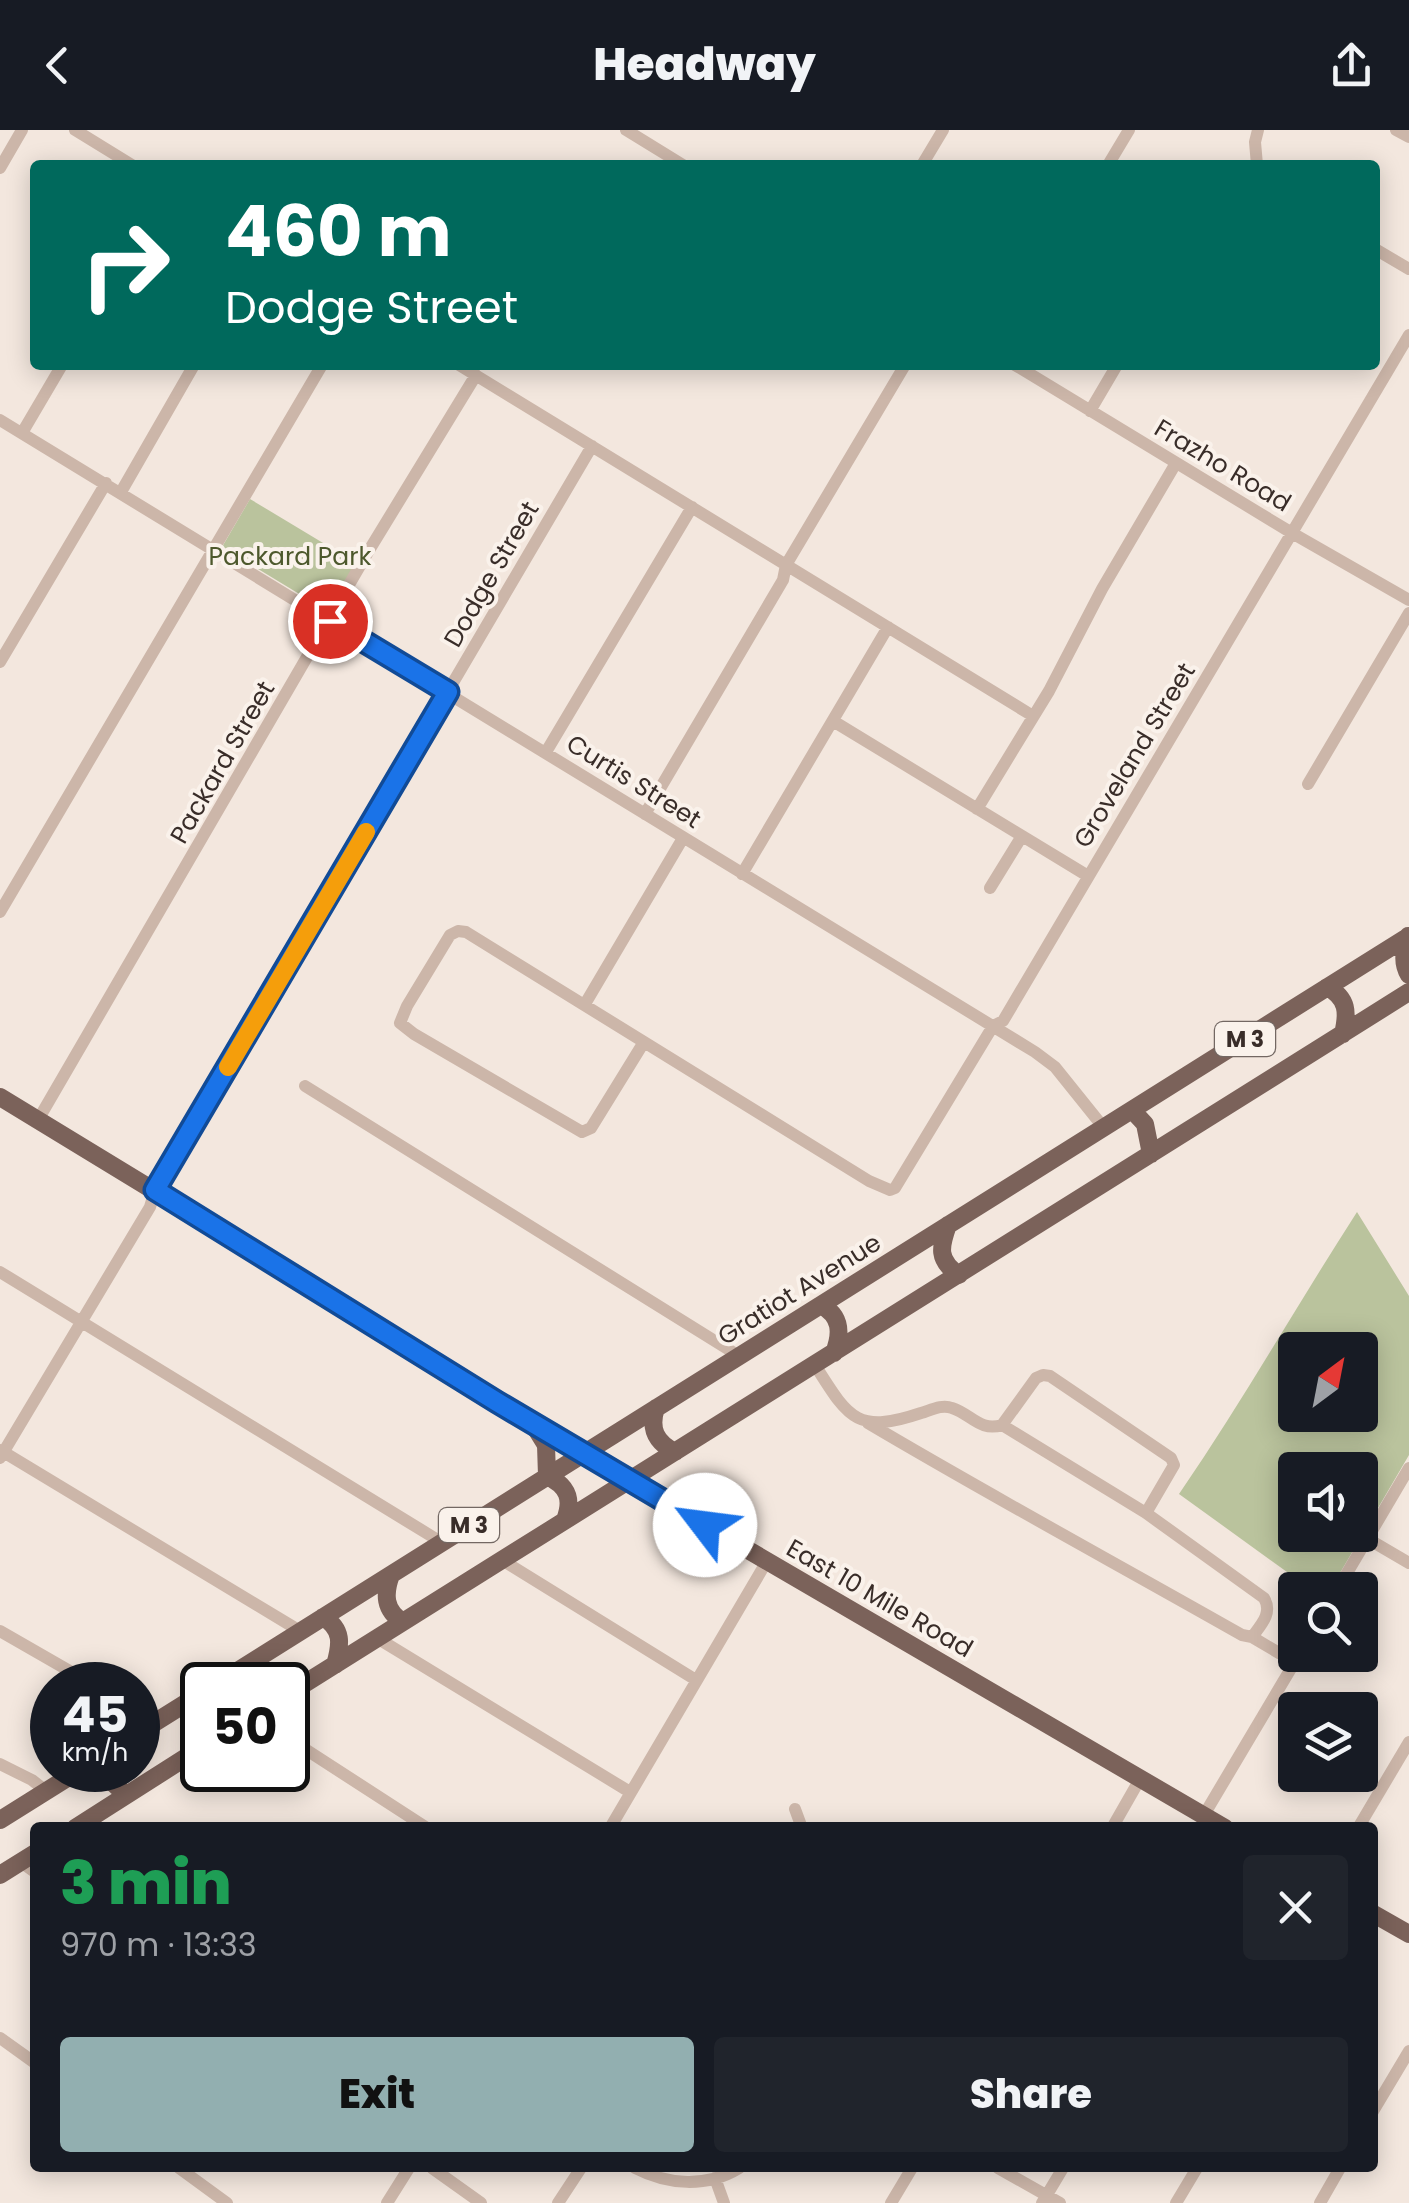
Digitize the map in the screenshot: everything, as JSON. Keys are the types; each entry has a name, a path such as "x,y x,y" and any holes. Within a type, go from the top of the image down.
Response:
{"main road":[{"path":"1409,936 1404,958 1409,975"},
{"name":"Gratiot Avenue","path":"251,1662 1409,936"},
{"path":"1327,988 1338,994 1346,1006 1343,1034"},
{"name":"M 3","path":"310,1680 1409,992"},
{"name":"East 10 Mile Road","path":"0,1097 629,1480 1214,1822"},
{"path":"1132,1110 1146,1124 1151,1154"},
{"path":"948,1225 942,1248 944,1260 959,1275"},
{"path":"820,1305 832,1312 838,1323 834,1353"},
{"path":"656,1408 654,1435 671,1454 664,1481 673,1506"},
{"path":"530,1420 546,1445 547,1476 560,1483 568,1494 570,1509 565,1520"},
{"path":"391,1574 387,1604 402,1622"},
{"path":"322,1617 338,1632 340,1644 335,1664"},
{"path":"84,1822 180,1761"},
{"path":"0,1820 44,1792"},
{"path":"122,1792 126,1795"},
{"path":"0,1875 30,1862"},
{"path":"1378,1916 1409,1934"}],"street":[{"path":"0,168 22,130"},
{"path":"75,130 124,160"},
{"path":"925,160 943,130"},
{"path":"1111,160 1128,130"},
{"path":"1257,160 1258,130"},
{"path":"1396,130 1409,138"},
{"path":"632,132 676,160"},
{"path":"1380,252 1409,269"},
{"name":"Groveland Street","path":"644,1042 869,1181 890,1190 900,1183 993,1026 1003,1021 1409,335"},
{"path":"22,433 59,370"},
{"path":"121,492 191,370"},
{"path":"0,912 319,370"},
{"path":"468,370 1034,716"},
{"path":"645,814 902,370"},
{"name":"Frazho Road","path":"1022,370 1409,600"},
{"path":"1090,411 1114,370"},
{"name":"Packard Street","path":"38,1120 368,552 476,375"},
{"name":"Curtis Street","path":"1,424 215,549 993,1026 1055,1067 1104,1128"},
{"name":"Dodge Street","path":"1,1454 150,1207 155,1190 592,446"},
{"path":"977,809 1060,672 1107,579 1176,463"},
{"path":"0,662 106,483"},
{"path":"546,752 692,507"},
{"path":"1308,784 1409,613"},
{"path":"742,874 888,627"},
{"path":"832,721 1088,876"},
{"path":"990,888 1022,836"},
{"path":"584,1004 683,838"},
{"path":"458,932 474,936 584,1004 644,1042 591,1128 582,1132 576,1132 400,1023 406,1006 450,935 458,932"},
{"path":"304,1086 739,1356"},
{"path":"0,1272 441,1542"},
{"path":"815,1365 838,1402 852,1416 1278,1653"},
{"path":"868,1423 901,1420 950,1407 990,1428 1002,1425 1036,1378 1050,1376 1171,1458 1174,1465 1146,1513"},
{"path":"1002,1425 1146,1513 1264,1598 1268,1614 1252,1637"},
{"path":"1,1454 300,1631"},
{"path":"1378,1522 1409,1468"},
{"path":"1378,1545 1409,1563"},
{"path":"502,1560 696,1680"},
{"path":"613,1822 768,1561"},
{"path":"0,1631 54,1662"},
{"path":"377,1638 630,1792"},
{"path":"1204,1816 1289,1672"},
{"path":"1362,1822 1409,1742"},
{"path":"310,1752 418,1822"},
{"path":"0,1764 30,1779"},
{"path":"1115,1822 1140,1778"},
{"path":"795,1809 800,1822"},
{"path":"0,2038 30,2059"},
{"path":"1378,2103 1409,2050"},
{"path":"184,2172 227,2203"},
{"path":"388,2203 406,2172"},
{"path":"438,2172 481,2203"},
{"path":"558,2203 578,2172"},
{"path":"643,2172 676,2182 715,2178 729,2172"},
{"path":"891,2203 910,2172"},
{"path":"1004,2172 1044,2199 1060,2203"},
{"path":"1044,2199 1061,2172"},
{"path":"1176,2203 1195,2172"},
{"path":"1320,2203 1338,2172"},
{"path":"715,2178 724,2203"}],"green space":[{"name":"Packard Park","path":"250,499 358,564 329,612 222,547"},
{"path":"1357,1212 1409,1296 1409,1455 1378,1508 1378,1452 1278,1452 1278,1552 1352,1552 1341,1572 1287,1572 1179,1494 1278,1339 1278,1432 1378,1432 1378,1332 1282,1332"}],"slow traffic":[{"path":"228,1067 366,832"}],"route":[{"path":"330,621 448,692 155,1190 497,1402 705,1525"}]}
